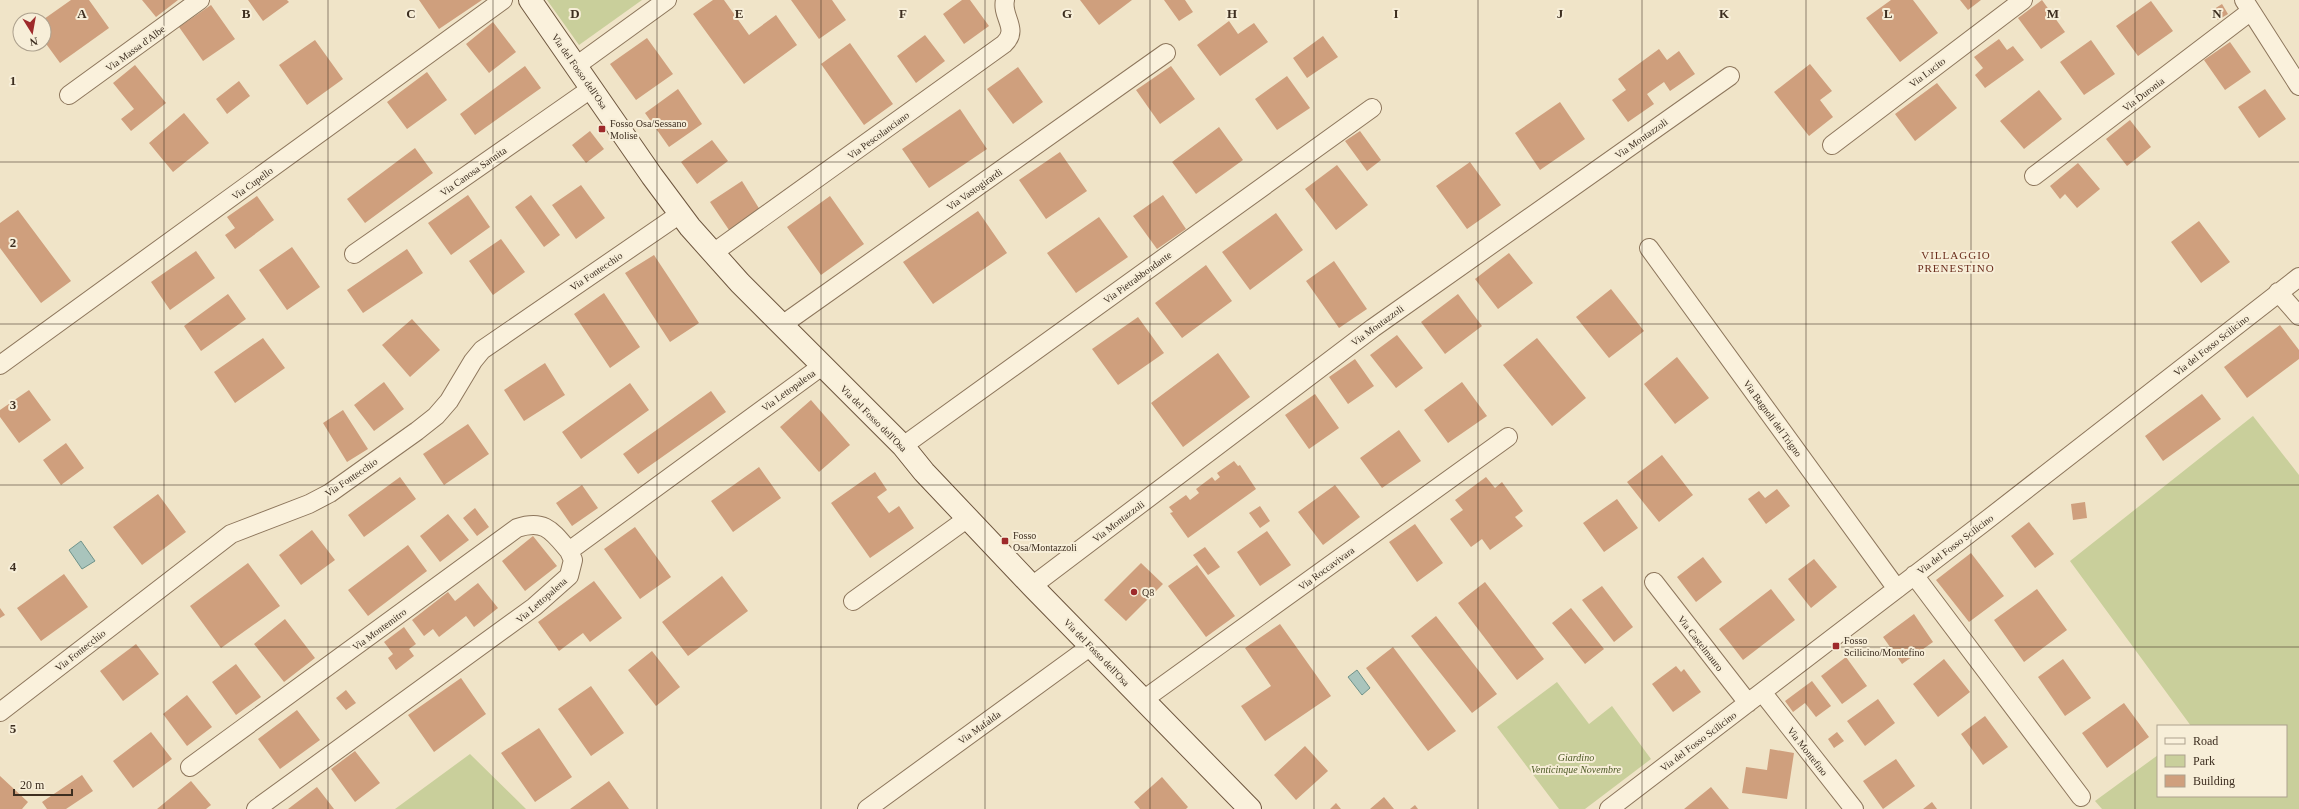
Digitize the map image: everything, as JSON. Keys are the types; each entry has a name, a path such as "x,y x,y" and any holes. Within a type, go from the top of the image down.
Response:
{"street":[{"name":"Via Massa d'Albe","path":"69,95 200,0"},
{"name":"Via Cupello","path":"0,365 503,0"},
{"name":"Via del Fosso dell'Osa","path":"530,0 680,214 713,253 822,366 903,446 924,472 1032,586 1250,809"},
{"path":"576,66 667,0"},
{"name":"Via Pescolanciano","path":"713,253 1004,44 1011,32 1010,22 1004,8 1005,0"},
{"name":"Via Lucito","path":"1832,145 2023,0"},
{"path":"2248,6 2299,86"},
{"name":"Via Duronia","path":"2034,176 2248,6"},
{"name":"Via Vastogirardi","path":"782,325 1166,54"},
{"name":"Via Montazzoli","path":"1032,586 1373,328 1730,76"},
{"name":"Via Canosa Sannita","path":"354,254 592,88"},
{"name":"Via Pietrabbondante","path":"903,446 1372,108"},
{"name":"Via Fontecchio","path":"0,712 231,534 309,504 330,493 417,431 436,416 449,401 473,361 482,350 680,214"},
{"name":"Via Bagnoli del Trigno","path":"1649,248 1897,589"},
{"name":"Via del Fosso Scilicino","path":"1610,809 1897,589 2299,277"},
{"path":"2278,292 2299,316"},
{"name":"Via Lettopalena","path":"256,809 534,607 569,576 573,560 569,551 822,366"},
{"name":"Via Roccavivara","path":"1143,700 1508,437"},
{"path":"853,601 968,518"},
{"name":"Via Montemitro","path":"190,767 517,528 534,524 541,525 553,532 569,551"},
{"path":"1914,575 2081,797"},
{"name":"Via Castelmauro","path":"1654,582 1748,703"},
{"name":"Via Mafalda","path":"867,809 1091,646"},
{"name":"Via Montefino","path":"1762,692 1854,809"}],"green space":[{"path":"547,0 642,0 579,45"},
{"path":"2253,416 2299,475 2299,809 2102,809 2095,801 2157,756 2157,797 2287,797 2287,725 2190,725 2070,561"},
{"name":"Giardino Venticinque Novembre","path":"1557,682 1589,724 1612,706 1651,759 1585,809 1559,809 1497,727"},
{"path":"470,754 526,809 395,809"}],"water":[{"path":"81,541 95,561 82,569 69,550"},
{"path":"1357,670 1370,688 1362,695 1348,677"}],"building":[{"path":"71,0 89,0 109,28 60,63 52,52 52,13"},
{"path":"142,0 178,0 156,17"},
{"path":"248,0 287,0 289,2 263,21"},
{"path":"419,0 482,0 439,29"},
{"path":"713,0 724,0 749,35 776,15 797,45 744,84 693,14"},
{"path":"791,0 832,0 846,20 819,39"},
{"path":"962,0 970,0 989,26 964,44 943,14"},
{"path":"1080,0 1132,0 1099,25"},
{"path":"1164,0 1185,0 1193,12 1179,21"},
{"path":"1891,0 1913,0 1938,33 1900,62 1866,18"},
{"path":"1960,0 1981,0 1968,10"},
{"path":"2042,0 2065,32 2041,49 2018,18"},
{"path":"2151,1 2173,31 2138,56 2116,26"},
{"path":"2222,4 2228,14 2218,20 2211,11"},
{"path":"211,5 235,39 203,61 179,27"},
{"path":"1229,21 1238,34 1254,23 1268,42 1220,76 1197,45"},
{"path":"493,22 516,52 489,73 466,44"},
{"path":"925,35 945,61 916,83 897,56"},
{"path":"1323,36 1338,57 1307,78 1293,58"},
{"path":"647,38 673,74 636,100 610,64"},
{"path":"1999,39 2007,50 2013,46 2024,60 1985,88 1975,75 1983,68 1974,57"},
{"path":"315,40 343,79 307,105 279,65"},
{"path":"2091,40 2115,74 2084,95 2060,62"},
{"path":"2230,42 2251,72 2225,90 2204,60"},
{"path":"850,43 893,104 864,125 821,64"},
{"path":"1659,49 1667,60 1679,51 1695,74 1670,91 1664,82 1647,94 1654,104 1628,122 1612,100 1626,90 1618,79"},
{"path":"1810,64 1832,91 1820,100 1833,117 1809,136 1774,92"},
{"path":"135,65 166,103 131,131 121,119 134,109 113,83"},
{"path":"525,66 541,88 475,135 460,114"},
{"path":"1171,66 1195,99 1160,124 1136,90"},
{"path":"1018,67 1043,102 1013,124 987,89"},
{"path":"427,72 447,100 407,129 387,102"},
{"path":"1287,76 1310,108 1277,130 1255,99"},
{"path":"239,81 250,96 227,114 216,99"},
{"path":"1937,83 1957,108 1915,141 1895,114"},
{"path":"678,89 702,124 669,147 645,113"},
{"path":"2265,89 2286,119 2259,138 2238,107"},
{"path":"2039,90 2062,119 2024,149 2000,121"},
{"path":"1560,102 1585,139 1540,170 1515,133"},
{"path":"960,109 987,149 929,188 902,149"},
{"path":"184,113 209,143 173,172 149,143"},
{"path":"2130,120 2151,147 2127,166 2106,139"},
{"path":"1219,127 1243,160 1196,194 1172,162"},
{"path":"590,131 604,149 586,163 572,145"},
{"path":"1360,131 1381,160 1367,171 1345,141"},
{"path":"712,140 728,161 697,184 681,162"},
{"path":"415,148 433,173 365,223 347,199"},
{"path":"1060,152 1087,191 1046,219 1019,180"},
{"path":"1470,162 1501,205 1467,229 1436,186"},
{"path":"2078,163 2100,189 2077,208 2065,194 2060,199 2050,186"},
{"path":"1337,165 1368,205 1336,230 1305,189"},
{"path":"742,181 760,210 729,230 710,202"},
{"path":"581,185 605,218 576,239 552,205"},
{"path":"468,195 490,227 451,255 428,223"},
{"path":"531,195 560,235 544,247 515,207"},
{"path":"1163,195 1186,229 1157,249 1133,216"},
{"path":"257,196 274,220 235,249 225,235 235,228 227,217"},
{"path":"830,196 864,244 821,275 787,227"},
{"path":"18,210 71,281 41,303 0,248 0,223"},
{"path":"978,211 1007,253 933,304 903,262"},
{"path":"1276,213 1303,250 1250,290 1222,252"},
{"path":"1099,217 1128,257 1076,293 1047,253"},
{"path":"2199,221 2230,262 2201,283 2171,242"},
{"path":"501,239 525,272 493,295 469,261"},
{"path":"292,247 320,287 287,310 259,270"},
{"path":"407,249 423,273 363,313 347,290"},
{"path":"196,251 215,278 170,310 151,282"},
{"path":"1509,253 1533,283 1498,309 1475,279"},
{"path":"654,255 699,323 670,342 625,273"},
{"path":"1334,261 1367,309 1339,328 1306,281"},
{"path":"1206,265 1232,301 1182,338 1155,303"},
{"path":"1611,289 1644,331 1609,358 1576,317"},
{"path":"604,293 640,347 610,368 574,314"},
{"path":"228,294 246,319 201,351 184,326"},
{"path":"1458,294 1482,326 1445,354 1421,322"},
{"path":"1138,317 1164,353 1118,385 1092,349"},
{"path":"412,319 440,350 410,377 382,345"},
{"path":"2280,325 2299,350 2299,359 2247,398 2224,367"},
{"path":"1397,335 1423,368 1396,388 1370,355"},
{"path":"263,338 285,368 235,403 214,372"},
{"path":"1537,338 1586,398 1552,426 1503,365"},
{"path":"1218,353 1250,397 1183,447 1151,403"},
{"path":"1677,357 1709,398 1675,424 1644,384"},
{"path":"1355,359 1374,386 1348,404 1329,377"},
{"path":"545,363 565,395 524,421 504,390"},
{"path":"384,382 404,409 374,431 354,405"},
{"path":"1462,382 1487,416 1448,443 1424,410"},
{"path":"630,383 649,410 581,459 562,432"},
{"path":"29,390 51,420 19,443 0,417 0,410"},
{"path":"711,391 726,412 638,474 623,454"},
{"path":"1315,394 1339,428 1309,449 1285,415"},
{"path":"2202,394 2221,419 2163,461 2145,436"},
{"path":"811,400 850,445 819,472 780,427"},
{"path":"343,410 368,449 347,462 323,423"},
{"path":"468,424 489,454 444,485 423,454"},
{"path":"1399,430 1421,461 1382,488 1360,458"},
{"path":"66,443 84,468 61,485 43,460"},
{"path":"1662,455 1693,495 1659,522 1627,482"},
{"path":"1234,461 1238,466 1240,465 1256,489 1188,538 1170,513 1173,512 1169,507 1186,495 1190,500 1199,493 1196,489 1212,477 1215,481 1220,477 1217,473"},
{"path":"759,467 781,498 733,532 711,501"},
{"path":"875,472 887,490 877,497 889,513 899,506 914,528 870,558 831,503"},
{"path":"400,477 416,499 364,537 348,515"},
{"path":"1486,477 1495,488 1502,482 1523,511 1515,517 1523,526 1490,550 1482,539 1471,547 1450,519 1463,510 1455,500"},
{"path":"582,485 598,508 572,526 556,503"},
{"path":"1335,485 1360,517 1323,545 1298,512"},
{"path":"1777,489 1790,506 1766,524 1748,499 1759,491 1765,498"},
{"path":"158,494 186,532 142,565 113,527"},
{"path":"1617,499 1638,528 1604,552 1583,523"},
{"path":"2085,502 2087,518 2073,520 2071,504"},
{"path":"1260,506 1270,521 1260,528 1249,513"},
{"path":"475,508 489,527 477,536 463,518"},
{"path":"448,514 469,540 440,562 420,536"},
{"path":"2029,522 2054,554 2035,568 2011,536"},
{"path":"1415,524 1443,563 1417,582 1389,542"},
{"path":"635,527 671,577 640,599 604,549"},
{"path":"312,530 335,560 301,585 279,555"},
{"path":"1267,531 1291,565 1260,586 1237,552"},
{"path":"533,536 557,566 525,591 502,561"},
{"path":"408,545 427,571 368,616 348,590"},
{"path":"1205,547 1220,567 1208,575 1193,555"},
{"path":"1971,553 2004,596 1969,622 1936,580"},
{"path":"1703,557 1722,582 1696,602 1677,577"},
{"path":"1814,559 1837,587 1811,608 1788,579"},
{"path":"248,563 280,606 221,648 190,606"},
{"name":"Q8","path":"1141,563 1163,584 1126,621 1104,600"},
{"path":"1197,565 1235,616 1206,637 1168,586"},
{"path":"64,574 88,607 41,641 17,608"},
{"path":"722,576 748,611 688,656 662,622"},
{"path":"594,581 622,618 590,642 583,633 559,651 538,622"},
{"path":"1485,582 1544,659 1517,680 1458,603"},
{"path":"478,583 498,608 474,627 466,616 439,637 433,629 424,636 412,620 448,592 455,601"},
{"path":"1602,586 1633,627 1614,642 1582,600"},
{"path":"1771,589 1795,620 1743,660 1719,629"},
{"path":"2037,589 2067,630 2024,662 1994,620"},
{"path":"0,608 5,615 0,618"},
{"path":"1571,608 1604,649 1585,664 1552,623"},
{"path":"1914,614 1933,642 1902,664 1883,637"},
{"path":"1436,616 1497,694 1472,713 1411,636"},
{"path":"285,619 315,658 284,682 254,644"},
{"path":"1280,624 1331,696 1265,741 1241,706 1271,686 1245,648"},
{"path":"404,627 416,644 409,649 414,656 396,670 388,658 393,654 384,642"},
{"path":"136,644 159,674 123,701 100,671"},
{"path":"1393,647 1456,731 1428,751 1366,668"},
{"path":"652,651 680,687 656,706 628,670"},
{"path":"1846,657 1867,686 1842,704 1821,676"},
{"path":"1944,659 1970,692 1938,717 1913,684"},
{"path":"2063,659 2091,698 2065,716 2038,677"},
{"path":"236,664 261,697 236,715 212,682"},
{"path":"1676,666 1681,672 1684,669 1701,692 1673,712 1652,684"},
{"path":"461,678 486,714 434,752 408,715"},
{"path":"1812,681 1831,706 1816,717 1805,703 1793,712 1785,701"},
{"path":"591,686 624,733 591,756 558,709"},
{"path":"346,690 356,703 346,710 336,698"},
{"path":"187,695 212,727 187,746 163,714"},
{"path":"1878,699 1895,723 1865,746 1847,721"},
{"path":"2124,703 2149,737 2107,768 2082,733"},
{"path":"297,710 320,740 280,769 258,739"},
{"path":"1985,716 2008,747 1983,765 1961,734"},
{"path":"539,728 572,777 535,802 501,753"},
{"path":"151,732 172,759 133,788 113,761"},
{"path":"1837,732 1844,741 1834,748 1828,739"},
{"path":"1305,746 1328,771 1296,800 1274,775"},
{"path":"1770,749 1794,753 1787,799 1742,793 1746,767 1767,770"},
{"path":"355,751 380,783 355,802 331,769"},
{"path":"1896,759 1915,786 1883,809 1863,781"},
{"path":"82,775 93,791 66,809 47,809 42,802"},
{"path":"0,776 28,802 22,809 0,809"},
{"path":"1162,777 1188,807 1186,809 1140,809 1134,802"},
{"path":"191,781 211,805 206,809 157,809"},
{"path":"609,781 629,809 570,809"},
{"path":"317,787 334,809 288,809"},
{"path":"1711,787 1729,809 1684,809"},
{"path":"1384,797 1394,809 1370,809"},
{"path":"1932,802 1937,809 1923,809"},
{"path":"1336,803 1341,809 1330,809"},
{"path":"1415,805 1418,809 1410,809"}],"place":[{"name":"Fosso Osa/Sessano Molise","path":"602,129"},
{"name":"Fosso Osa/Montazzoli","path":"1005,541"},
{"name":"Q8","path":"1134,592"},
{"name":"Fosso Scilicino/Montefino","path":"1836,646"}],"district":[{"name":"VILLAGGIO PRENESTINO","path":"1956,261"}]}
